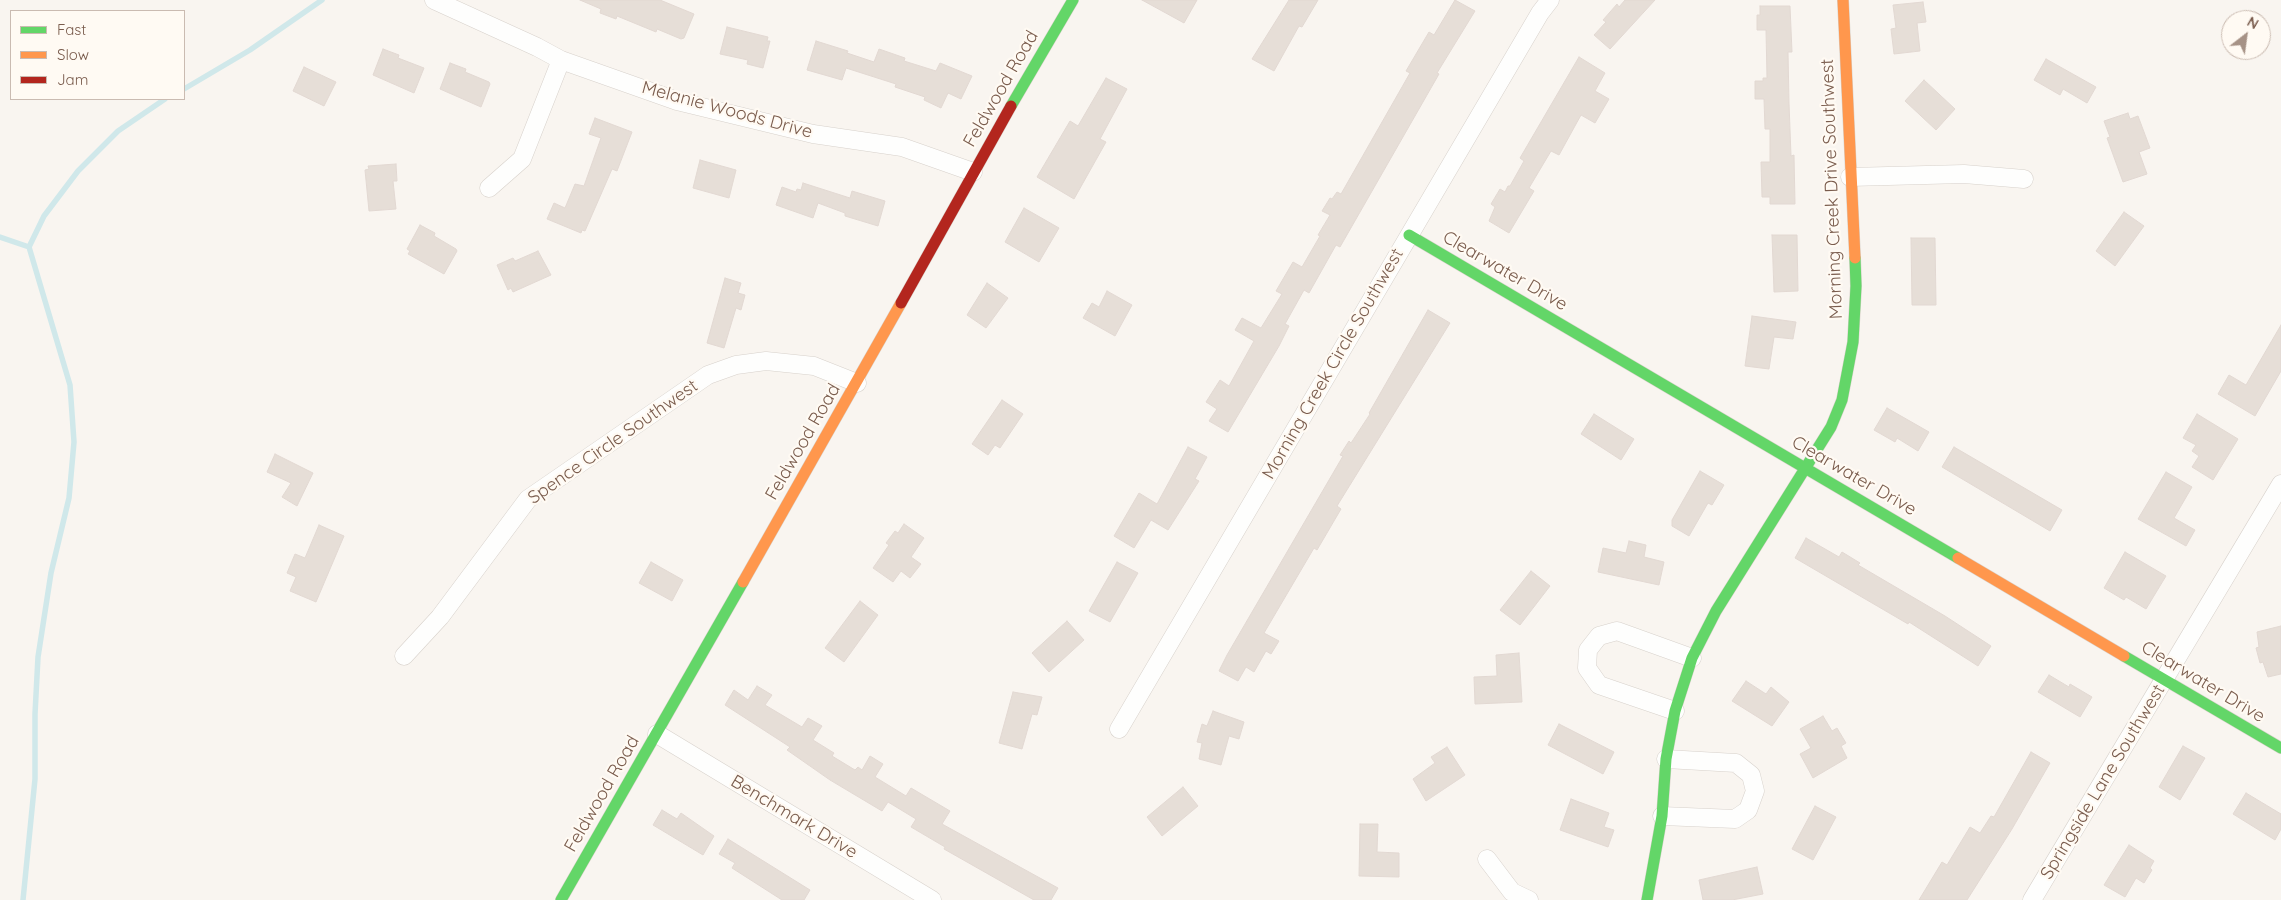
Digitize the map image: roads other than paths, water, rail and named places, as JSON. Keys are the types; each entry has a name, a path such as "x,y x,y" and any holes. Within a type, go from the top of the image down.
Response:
{"street":[{"name":"Melanie Woods Drive","path":"434,0 561,60 677,101 813,134 902,147 973,172"},
{"name":"Feldwood Road","path":"561,900 857,383 973,172 1073,0"},
{"name":"Morning Creek Circle Southwest","path":"1119,729 1540,13 1550,0"},
{"name":"Morning Creek Drive Southwest","path":"1647,900 1662,816 1666,759 1675,712 1692,658 1716,611 1804,467 1831,427 1842,400 1848,373 1853,342 1856,286 1844,0"},
{"path":"488,188 522,159 561,60"},
{"path":"1850,176 1964,174 2024,179"},
{"name":"Clearwater Drive","path":"1409,235 2281,748"},
{"name":"Spence Circle Southwest","path":"404,656 440,618 528,499 708,375 736,365 766,361 814,366 857,383"},
{"name":"Springside Lane Southwest","path":"2032,900 2281,484"},
{"path":"1675,712 1599,685 1587,668 1588,650 1599,636 1617,631 1692,658"},
{"name":"Benchmark Drive","path":"657,734 932,900"},
{"path":"1662,816 1735,819 1748,810 1755,791 1751,775 1736,763 1666,759"},
{"path":"1488,858 1512,892 1529,900"}],"waterway":[{"path":"185,88 250,50 322,0"},
{"path":"23,900 35,779 35,714 38,657 51,573 69,498 74,442 70,385 29,247 44,216 78,171 118,131 164,100"},
{"path":"0,237 29,247"}]}
